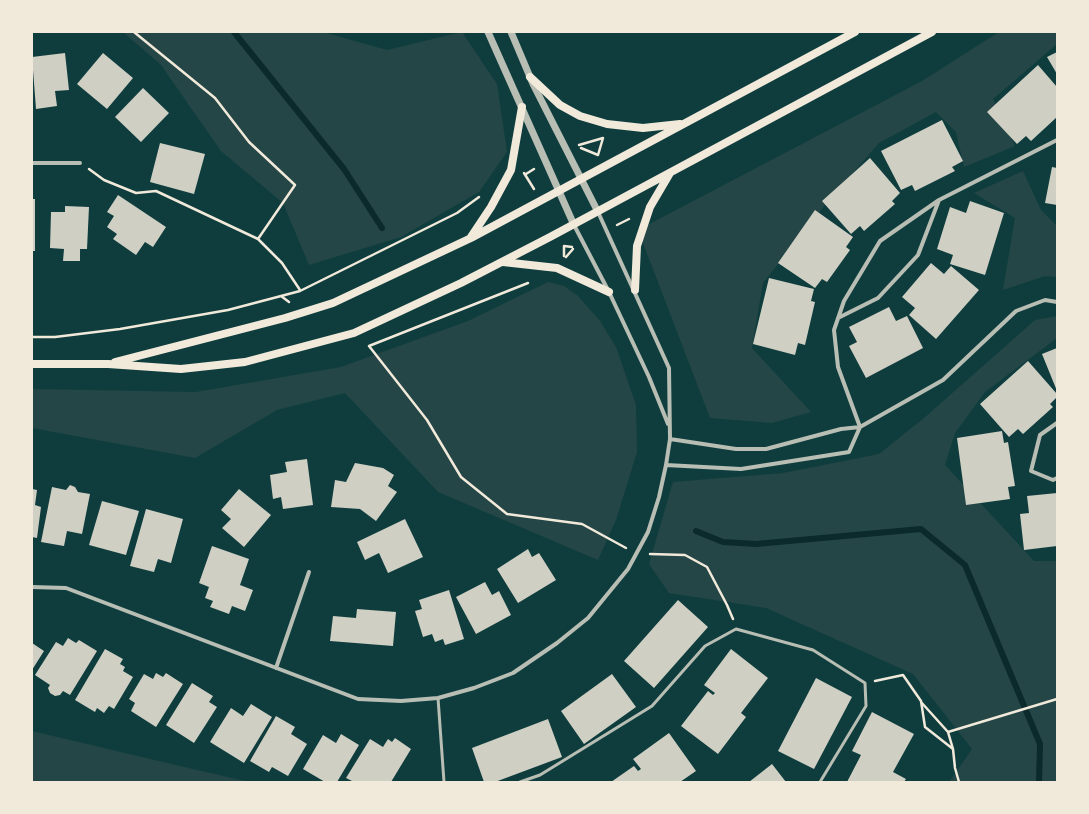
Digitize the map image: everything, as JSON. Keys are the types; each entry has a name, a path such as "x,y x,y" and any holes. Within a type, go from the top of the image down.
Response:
{"main road":[{"path":"108,364 285,318 334,303 471,238 855,32"},
{"path":"32,364 108,364 181,369 245,362 354,333 502,262 574,225 932,32"},
{"path":"530,77 560,105 580,116 607,124 643,128 685,124"},
{"path":"471,238 491,207 511,170 522,107"},
{"path":"635,290 637,246 650,207 670,173"},
{"path":"502,262 557,268 609,292"}],"street":[{"path":"488,32 574,225 650,376 669,426"},
{"path":"32,587 66,588 358,699 401,701 438,698 474,688 513,673 557,643 588,618 624,575 648,532 657,504 670,440 669,368 635,290 598,212 530,77 511,32"},
{"path":"666,465 741,469 849,452 860,427 838,367 834,330 844,301 880,241 939,200 1057,140"},
{"path":"32,162 80,163"},
{"path":"838,318 878,298 918,255 939,200"},
{"path":"670,440 736,450 766,449 841,429 860,427 944,380 1016,311 1045,300 1057,302"},
{"path":"1057,424 1040,435 1032,471 1053,480 1057,478"},
{"path":"276,668 309,572"}],"lane":[{"path":"520,782 540,775 652,706 705,646 736,629 813,650 865,683 866,706 820,782"},
{"path":"438,698 444,782"}],"path":[{"path":"134,32 215,98 249,142 295,185 258,239"},
{"path":"603,138 598,155 576,146 590,142 603,138"},
{"path":"80,163 104,180 136,193 156,191 258,239 282,263 300,290"},
{"path":"526,174 534,169"},
{"path":"520,172 526,174 534,189"},
{"path":"32,337 56,338 120,330 228,310 300,290 468,206"},
{"path":"617,225 629,219 626,212"},
{"path":"564,246 564,258 575,247"},
{"path":"528,283 369,346 427,420 460,477 507,514 582,524 637,554 685,555 707,566 727,605 736,629"},
{"path":"865,683 903,675 921,701 948,732 954,749 955,768 959,782"},
{"path":"948,732 1057,699"},
{"path":"921,701 925,726 954,749"}],"shaded area":[{"path":"123,32 323,32 387,50 462,32 497,84 507,152 479,192 401,237 309,265 283,203 221,151 161,65"},
{"path":"999,32 1057,32 1057,44 993,99 1015,146 964,167 956,132 936,112 879,143 825,205 763,283 752,348 811,412 772,423 710,418 638,230 922,81"},
{"path":"1023,171 1041,210 1057,226 1057,277 1045,276 1003,290 1015,218 974,193"},
{"path":"548,282 564,286 578,296 600,321 616,347 636,405 637,452 616,520 598,560 438,492 345,393 277,410 195,458 32,428 32,389 196,392 341,367 468,321"},
{"path":"1057,316 1057,338 985,392 955,433 945,465 1034,561 1057,561 1057,782 949,782 972,749 913,674 766,608 669,593 649,564 673,482 783,473 879,454 924,418 1035,320"},
{"path":"32,731 163,762 249,782 32,782"}],"building":[{"path":"1057,52 1057,74 1047,57"},
{"path":"65,53 69,90 55,91 57,106 36,109 32,57"},
{"path":"103,53 133,78 107,109 77,84"},
{"path":"1038,65 1057,87 1057,117 1031,141 1026,136 1017,144 987,112"},
{"path":"143,88 169,113 141,142 115,117"},
{"path":"942,120 963,161 952,167 955,171 915,191 912,185 901,190 881,151"},
{"path":"160,143 205,154 194,194 150,182"},
{"path":"870,158 900,193 892,201 895,204 864,231 860,226 851,234 822,201"},
{"path":"1052,167 1057,168 1057,205 1045,203"},
{"path":"118,195 166,227 153,247 145,242 136,255 113,239 117,234 107,227 114,216 107,212"},
{"path":"32,199 35,199 35,251 32,251"},
{"path":"970,201 1004,213 985,275 950,264 953,255 937,249 950,207 966,213"},
{"path":"65,206 89,207 87,249 80,249 80,261 63,261 64,249 50,248 51,212 65,212"},
{"path":"815,210 853,237 846,247 850,250 827,282 822,279 815,288 778,263"},
{"path":"931,263 944,274 951,266 979,290 936,339 909,315 915,308 902,297"},
{"path":"769,278 814,289 811,301 815,302 805,345 798,343 795,355 753,344"},
{"path":"889,307 896,321 907,316 923,348 866,378 849,346 857,342 849,327"},
{"path":"1057,348 1057,391 1042,354"},
{"path":"1028,361 1057,394 1057,397 1050,404 1053,407 1023,434 1018,429 1009,437 980,404"},
{"path":"1002,431 1004,443 1008,442 1015,486 1008,487 1010,499 966,505 957,438"},
{"path":"307,459 313,505 283,509 281,497 273,499 270,475 287,472 285,462"},
{"path":"355,463 383,468 394,475 388,486 397,492 376,521 360,509 331,507 335,480 346,482"},
{"path":"70,485 75,487 78,492 90,494 82,534 67,531 64,546 41,542 52,487 66,490"},
{"path":"32,489 37,490 35,505 41,507 37,538 32,537"},
{"path":"239,489 271,515 244,547 222,528 231,519 221,510"},
{"path":"1057,493 1057,546 1024,550 1020,514 1029,513 1027,496"},
{"path":"102,501 139,511 126,555 89,545"},
{"path":"146,509 183,519 171,563 158,559 154,572 130,566"},
{"path":"405,519 423,557 388,573 379,553 365,560 357,542"},
{"path":"212,546 249,559 240,585 253,590 245,611 232,606 229,614 210,607 213,601 205,598 209,587 199,583"},
{"path":"528,549 532,557 539,553 556,580 518,603 497,569"},
{"path":"485,582 492,595 499,591 511,615 476,634 456,597"},
{"path":"449,590 464,639 445,645 443,639 435,642 432,634 423,637 415,611 422,609 419,600"},
{"path":"678,600 708,627 654,688 624,661"},
{"path":"357,609 396,612 393,646 330,641 333,616 356,618"},
{"path":"68,638 76,643 79,640 97,651 70,695 63,691 60,695 55,696 50,693 48,688 50,685 35,675 56,642 63,646"},
{"path":"32,643 44,651 32,670"},
{"path":"105,649 123,659 120,664 125,667 123,671 133,677 114,709 109,706 104,713 97,708 95,712 75,700"},
{"path":"731,649 768,678 741,713 746,717 718,754 681,726 708,691 713,695 715,693 704,685"},
{"path":"156,673 163,677 166,673 183,684 156,727 131,711 135,703 129,699 144,674 153,679"},
{"path":"612,674 636,707 584,744 561,711"},
{"path":"816,678 852,697 814,769 778,751"},
{"path":"192,683 213,696 209,702 217,707 194,743 166,725"},
{"path":"251,704 272,717 244,763 210,742 231,708 243,716"},
{"path":"872,712 914,734 893,772 906,779 904,782 847,782 861,755 852,751"},
{"path":"276,716 295,727 291,734 307,744 288,776 272,767 269,772 250,761"},
{"path":"548,719 562,757 495,782 484,782 472,748"},
{"path":"669,733 696,771 680,782 611,782 634,766 638,771 641,769 633,759"},
{"path":"341,734 359,745 337,782 325,782 303,769 323,735 336,743"},
{"path":"395,738 411,749 391,782 354,782 346,778 370,739 383,747 388,739 392,742"},
{"path":"772,764 786,782 749,782"}],"waterway":[{"path":"234,32 344,169 382,228"},
{"path":"696,531 723,542 756,544 921,529 965,565 1040,744 1039,782"}]}
